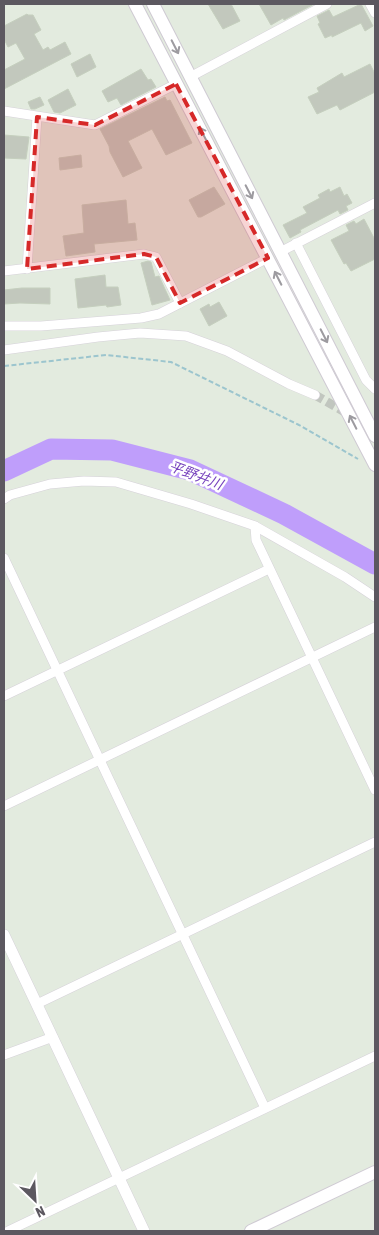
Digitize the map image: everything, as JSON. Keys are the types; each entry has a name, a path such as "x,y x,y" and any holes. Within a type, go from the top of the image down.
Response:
{"main road":[{"path":"135,4 375,465"},
{"path":"153,4 375,436"},
{"path":"252,1231 375,1172"}],"street":[{"path":"190,77 327,4"},
{"path":"370,4 375,13"},
{"path":"4,111 96,125 176,84"},
{"path":"27,268 37,117"},
{"path":"280,252 375,203"},
{"path":"296,243 366,380 375,389"},
{"path":"4,271 144,254 156,256 180,303"},
{"path":"4,326 41,326 141,318 159,314 268,258"},
{"path":"4,350 140,333 186,336 227,351 289,384 315,395"},
{"path":"4,498 50,484 84,480 116,482 191,504 255,526 375,597"},
{"path":"255,526 256,540 269,569 375,790"},
{"path":"4,558 265,1108"},
{"path":"4,696 269,569"},
{"path":"4,806 375,627"},
{"path":"36,1004 375,842"},
{"path":"4,935 144,1231"},
{"path":"4,1055 53,1038"},
{"path":"8,1231 375,1056"}],"path":[{"path":"4,366 106,355 171,362 299,425 358,459"}],"highlighted area":[{"path":"176,84 268,258 180,303 156,257 144,254 27,269 37,117 95,125"}],"building":[{"path":"208,4 231,4 240,21 223,29"},
{"path":"259,4 314,4 271,25"},
{"path":"361,4 373,26 365,31 361,23 332,37 332,35 325,38 318,24 320,23 317,16 329,10 333,17"},
{"path":"27,14 33,15 41,30 34,34 43,50 48,47 50,50 65,42 71,54 4,89 4,70 25,59 16,43 8,47 4,39 4,26"},
{"path":"90,54 96,67 77,77 71,64"},
{"path":"370,64 375,74 375,92 340,110 337,105 317,114 308,97 319,92 317,88 342,73 344,77"},
{"path":"141,69 148,80 151,79 156,87 121,105 117,98 108,102 102,91"},
{"path":"68,89 76,105 60,113 54,112 48,100"},
{"path":"40,97 44,105 31,109 28,102"},
{"path":"165,97 167,101 170,100 192,143 166,155 152,129 128,141 142,168 123,177 100,129"},
{"path":"4,135 29,137 26,159 4,158"},
{"path":"81,155 82,167 60,170 59,158"},
{"path":"214,187 225,204 198,217 189,200"},
{"path":"340,187 344,196 347,194 352,203 346,206 348,210 340,214 338,210 300,230 301,232 290,238 283,225 307,213 303,207 320,198 318,195 329,189 330,192"},
{"path":"126,200 128,224 135,223 137,240 94,244 95,252 66,256 63,236 84,233 82,205"},
{"path":"364,219 375,240 375,259 351,271 346,263 344,264 331,240 349,231 346,225 354,221 356,224"},
{"path":"151,262 155,277 159,276 170,300 152,305 141,263"},
{"path":"105,275 106,287 118,287 121,305 78,308 75,279"},
{"path":"50,288 50,304 4,304 4,290"},
{"path":"219,302 227,316 209,326 200,309 209,304 210,307"}],"waterway":[{"name":"平野井川","path":"4,471 51,449 112,450 190,470 284,514 375,564"}],"tunnel":[{"path":"315,395 371,427"}]}
